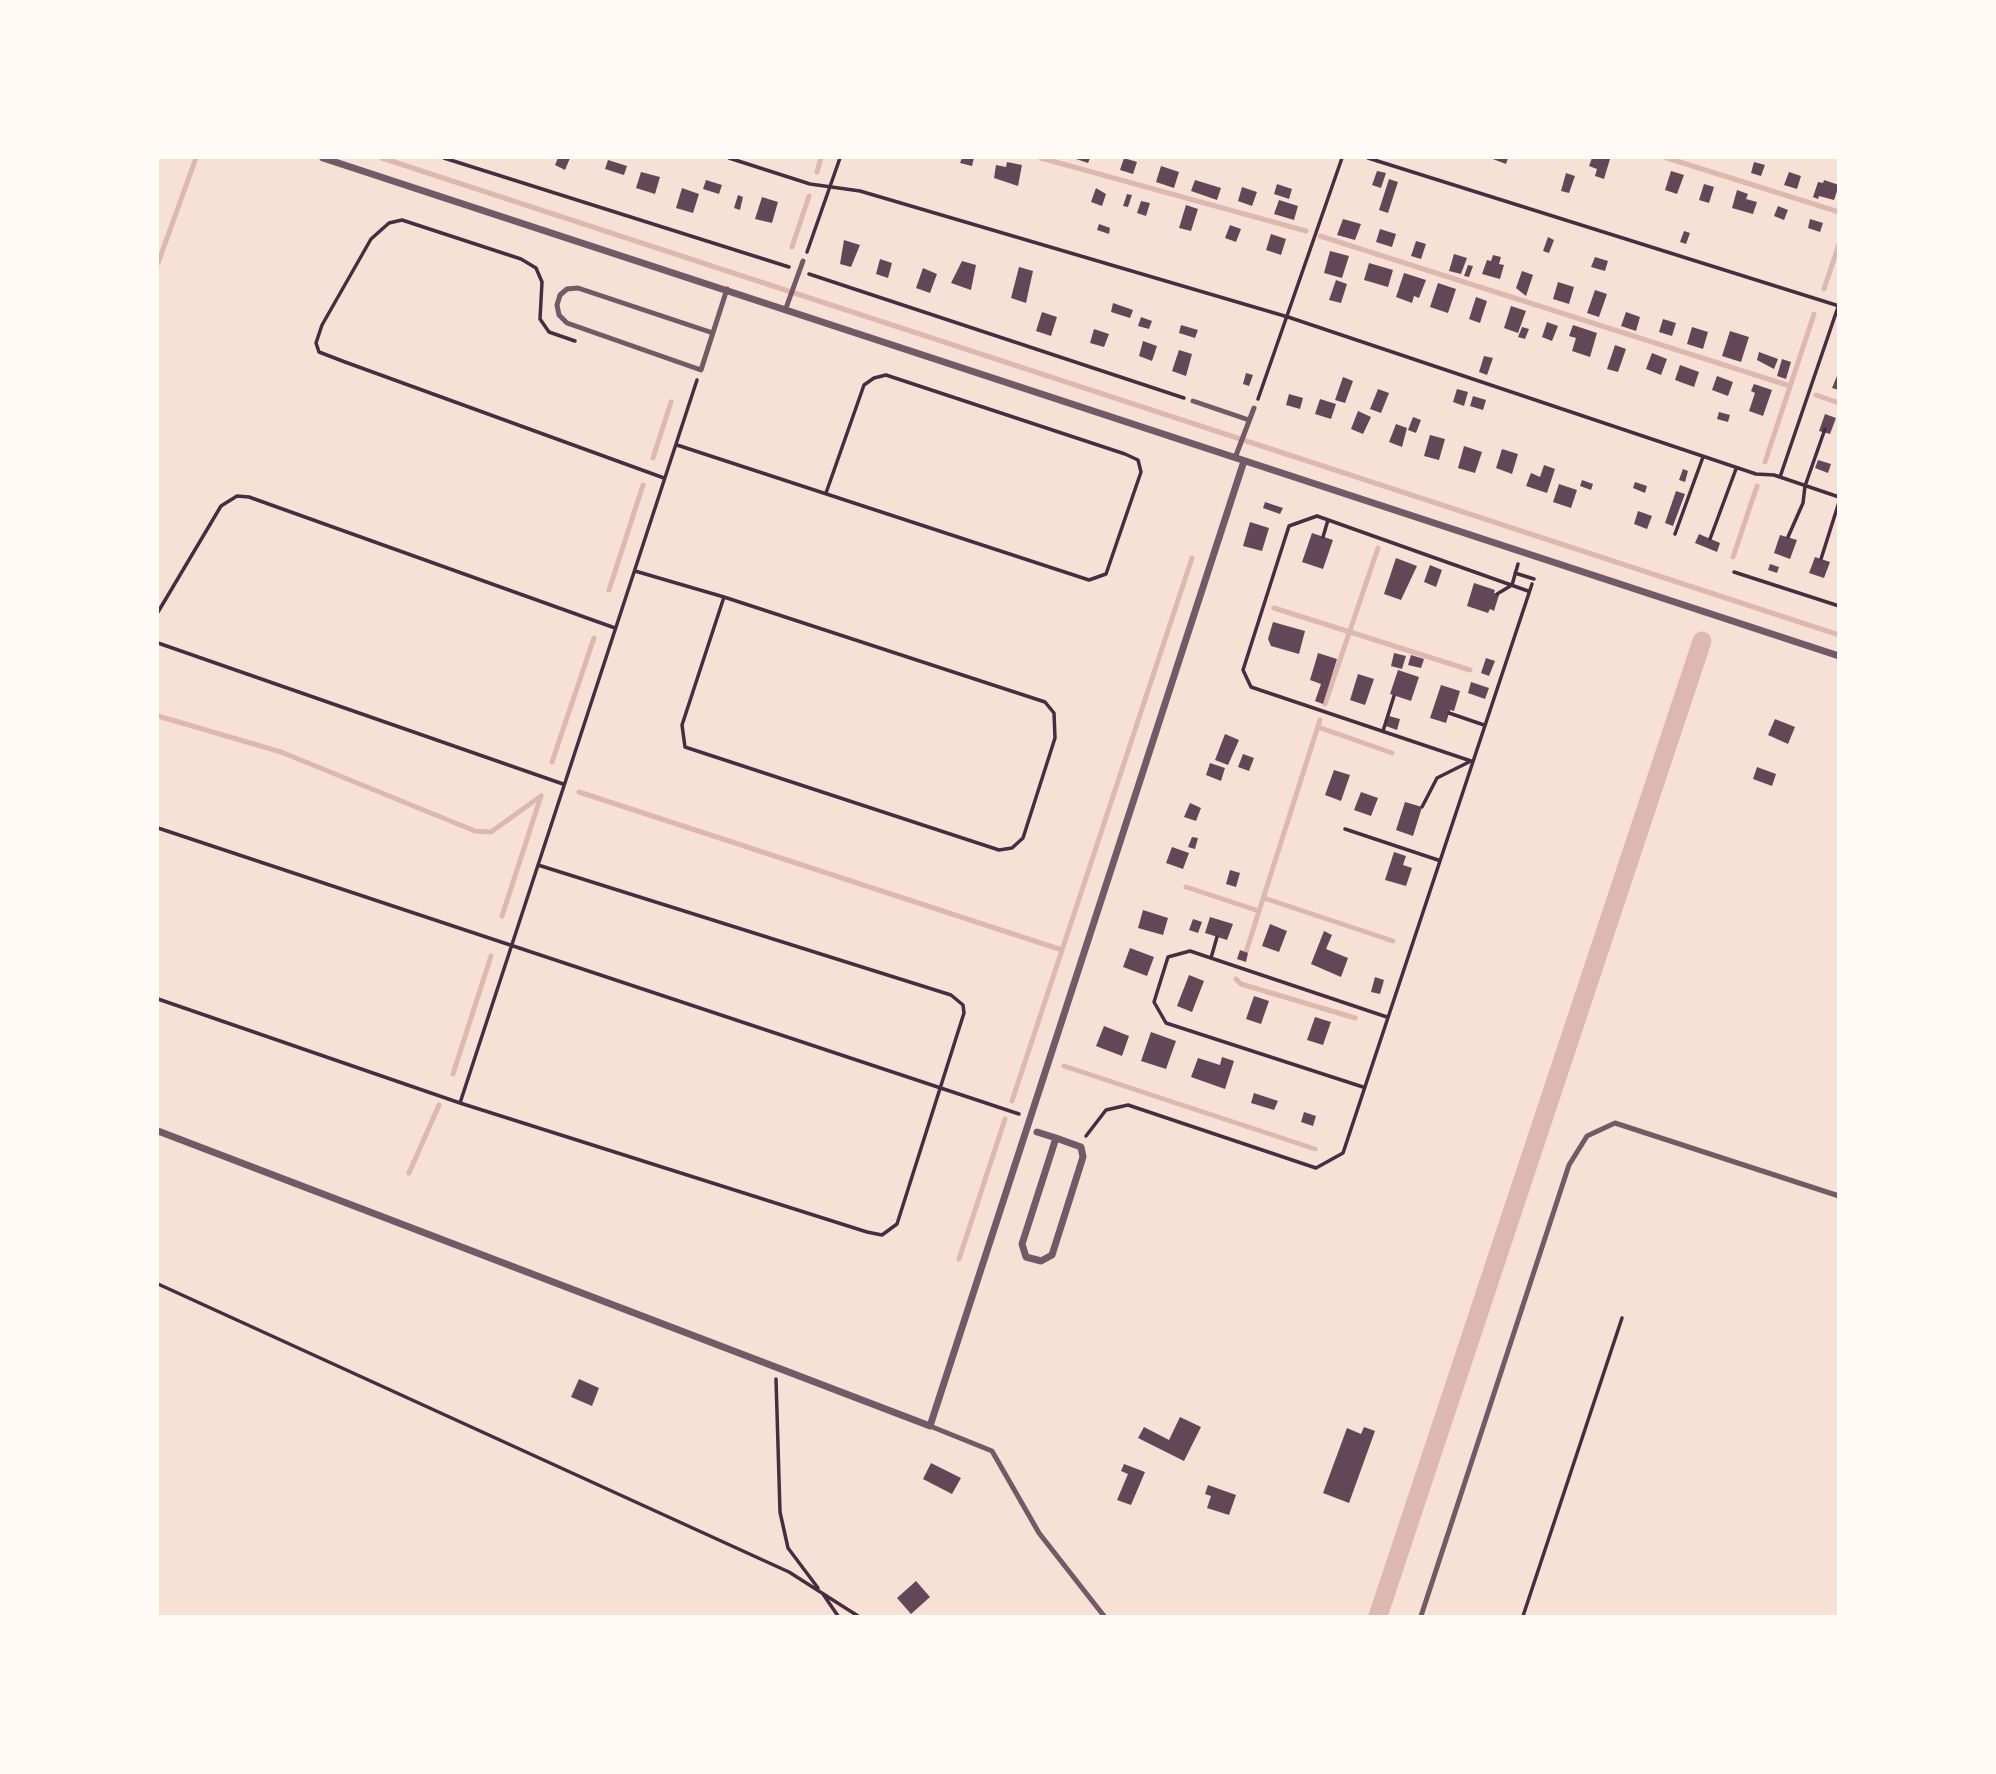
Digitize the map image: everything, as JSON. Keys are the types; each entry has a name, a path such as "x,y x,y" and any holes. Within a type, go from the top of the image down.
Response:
{"street":[{"path":"323,158 727,289 788,304 1236,455 1244,461 1839,656"},
{"path":"158,1131 930,1426 1244,461"},
{"path":"1037,1132 1082,1144 1083,1157 1052,1255 1041,1261 1026,1257 1022,1244 1056,1138"}],"lane":[{"path":"788,304 803,261"},
{"path":"713,333 578,288 567,289 560,295 556,305 559,315 567,323 701,370 713,333 727,289"},
{"path":"1193,401 1248,422"},
{"path":"1236,455 1254,408"},
{"path":"1421,1616 1569,1165 1587,1136 1615,1124 1839,1196"},
{"path":"930,1426 992,1451 1039,1533 1104,1616"}],"path":[{"path":"444,158 800,271 1193,401"},
{"path":"729,158 810,184 860,191 1288,317 1736,468 1780,477 1805,486 1839,500 1821,559"},
{"path":"803,261 841,158"},
{"path":"1254,408 1342,158"},
{"path":"1368,158 1838,305 1780,477"},
{"path":"586,344 549,332 540,319 542,282 536,268 521,259 402,220 389,223 371,239 322,325 316,343 319,352 336,359 664,478"},
{"path":"460,1103 562,785 701,370"},
{"path":"677,445 1089,580 1105,575 1141,472 1138,460 1125,454 886,375 874,378 864,385 826,493"},
{"path":"685,377 697,381"},
{"path":"1788,537 1803,503 1805,486 1825,429"},
{"path":"1675,534 1703,457"},
{"path":"1710,539 1736,468"},
{"path":"158,612 221,506 237,496 249,497 615,628"},
{"path":"1471,761 1251,687 1243,670 1289,526 1317,516 1528,590"},
{"path":"1324,537 1328,520"},
{"path":"635,571 724,597 1045,702 1054,713 1055,738 1023,838 1012,848 999,850 685,747 682,724 724,597"},
{"path":"1734,572 1839,606"},
{"path":"1497,594 1512,585 1514,575 1534,579"},
{"path":"1082,1144 1106,1110 1128,1105 1316,1168 1343,1153 1438,860 1532,584"},
{"path":"158,643 562,785"},
{"path":"1382,731 1394,696"},
{"path":"1449,713 1484,725"},
{"path":"1422,807 1437,778 1471,761"},
{"path":"158,828 1031,1118"},
{"path":"1345,829 1438,860"},
{"path":"158,999 460,1103 882,1235 897,1224 964,1013 963,1005 951,995 538,865"},
{"path":"1211,958 1217,937"},
{"path":"1363,1087 1166,1023 1154,1002 1168,957 1190,951 1387,1017"},
{"path":"158,1284 789,1573 858,1616"},
{"path":"1523,1616 1622,1318"},
{"path":"775,1367 780,1511 788,1548 838,1616"}],"building":[{"path":"558,158 570,158 565,170 555,165"},
{"path":"962,158 974,158 972,166 960,163"},
{"path":"1073,158 1090,158 1088,163"},
{"path":"1124,158 1137,162 1133,174 1120,170"},
{"path":"1490,158 1508,158 1506,164"},
{"path":"1592,158 1610,159 1604,179 1595,176 1597,169 1589,166"},
{"path":"608,160 627,166 624,175 605,169"},
{"path":"1007,162 1022,165 1018,186 994,178 996,165 1006,167"},
{"path":"1754,162 1765,165 1761,176 1751,173"},
{"path":"1161,166 1179,172 1174,188 1156,182"},
{"path":"1377,171 1386,173 1381,188 1372,185"},
{"path":"1671,171 1684,175 1677,194 1665,190"},
{"path":"641,172 660,177 655,194 636,188"},
{"path":"1789,172 1801,176 1797,189 1784,185"},
{"path":"1566,173 1575,176 1569,193 1561,191"},
{"path":"1389,179 1398,182 1388,213 1379,210"},
{"path":"706,180 722,185 719,194 703,189"},
{"path":"1195,180 1221,188 1217,200 1191,191"},
{"path":"1824,180 1839,185 1834,200 1813,197 1818,182 1823,183"},
{"path":"1277,184 1292,189 1289,199 1274,194"},
{"path":"1704,184 1714,187 1709,203 1699,200"},
{"path":"1242,187 1257,192 1252,206 1238,201"},
{"path":"682,188 699,194 693,213 676,208"},
{"path":"1096,188 1106,194 1102,206 1091,202"},
{"path":"1737,190 1748,194 1746,199 1757,202 1753,214 1732,208"},
{"path":"1127,194 1132,195 1128,207 1123,206"},
{"path":"738,195 743,197 740,210 734,208"},
{"path":"762,197 778,202 772,223 755,219"},
{"path":"1279,200 1298,206 1294,220 1274,214"},
{"path":"1141,201 1150,203 1146,216 1137,213"},
{"path":"1186,205 1198,209 1191,231 1179,228"},
{"path":"1778,206 1788,210 1784,220 1774,216"},
{"path":"1343,219 1361,224 1355,240 1337,235"},
{"path":"1810,219 1823,223 1820,232 1808,228"},
{"path":"1099,224 1110,228 1109,234 1097,230"},
{"path":"1230,225 1241,229 1236,242 1225,238"},
{"path":"1380,229 1396,234 1392,247 1376,242"},
{"path":"1684,231 1690,233 1686,244 1680,242"},
{"path":"1271,234 1286,239 1281,255 1266,250"},
{"path":"1548,237 1554,240 1549,253 1543,251"},
{"path":"844,240 860,245 851,267 840,264"},
{"path":"1416,241 1426,244 1421,259 1411,256"},
{"path":"1330,251 1349,256 1342,278 1324,273"},
{"path":"1454,254 1467,258 1461,274 1449,271"},
{"path":"1493,255 1501,257 1499,264 1504,265 1500,279 1482,274 1487,260 1491,261"},
{"path":"1595,257 1608,261 1605,271 1591,267"},
{"path":"880,259 892,263 888,278 876,274"},
{"path":"962,261 976,265 971,290 951,283"},
{"path":"1369,263 1393,270 1388,287 1364,280"},
{"path":"1468,265 1473,266 1469,277 1464,276"},
{"path":"1019,267 1033,271 1026,303 1011,298"},
{"path":"923,268 937,274 930,293 916,288"},
{"path":"1522,271 1533,275 1526,296 1516,288"},
{"path":"1404,273 1426,280 1419,298 1414,296 1412,303 1396,297"},
{"path":"1336,280 1347,284 1341,303 1329,300"},
{"path":"1558,282 1574,287 1569,304 1553,299"},
{"path":"1438,283 1456,289 1448,313 1430,307"},
{"path":"1595,290 1607,294 1599,317 1587,313"},
{"path":"1476,297 1487,301 1480,323 1469,319"},
{"path":"1113,303 1133,310 1130,318 1111,312"},
{"path":"1511,306 1526,311 1518,333 1504,328"},
{"path":"1042,312 1057,317 1051,336 1036,331"},
{"path":"1626,312 1640,317 1636,331 1621,326"},
{"path":"1141,317 1152,321 1149,329 1138,326"},
{"path":"1663,319 1676,323 1672,336 1659,332"},
{"path":"1547,322 1558,326 1552,341 1542,337"},
{"path":"1181,325 1198,330 1195,338 1179,333"},
{"path":"1573,325 1597,333 1590,357 1572,351 1576,338 1569,336"},
{"path":"1522,327 1529,329 1525,339 1518,337"},
{"path":"1692,327 1708,332 1703,349 1687,344"},
{"path":"1094,329 1109,334 1104,347 1090,343"},
{"path":"1730,331 1749,337 1741,362 1722,356"},
{"path":"1143,341 1157,346 1152,361 1139,356"},
{"path":"1615,345 1626,349 1618,372 1607,369"},
{"path":"1179,350 1192,354 1186,376 1172,371"},
{"path":"1759,352 1778,359 1774,369 1757,360"},
{"path":"1652,353 1667,359 1661,375 1646,369"},
{"path":"1484,356 1493,358 1487,375 1479,372"},
{"path":"1782,359 1791,362 1786,379 1777,376"},
{"path":"1680,365 1699,372 1694,387 1675,380"},
{"path":"1839,371 1839,390 1832,388"},
{"path":"1246,373 1253,375 1249,386 1243,384"},
{"path":"1717,376 1733,382 1728,396 1712,390"},
{"path":"1343,377 1353,381 1345,403 1335,400"},
{"path":"1754,384 1772,390 1763,416 1749,411 1755,393 1751,391"},
{"path":"1378,389 1389,393 1381,413 1370,409"},
{"path":"1457,389 1468,392 1464,406 1453,402"},
{"path":"1289,394 1303,398 1300,409 1286,405"},
{"path":"1473,396 1486,400 1483,410 1470,406"},
{"path":"1320,399 1336,404 1331,419 1315,414"},
{"path":"1358,411 1371,417 1363,434 1351,429"},
{"path":"1719,412 1730,415 1728,422 1717,419"},
{"path":"1825,414 1836,418 1830,434 1819,431"},
{"path":"1413,417 1421,420 1416,433 1408,430"},
{"path":"1396,424 1407,428 1402,447 1389,442"},
{"path":"1430,435 1445,439 1439,460 1424,456"},
{"path":"1464,446 1482,452 1475,473 1458,468"},
{"path":"1502,449 1518,454 1512,474 1496,468"},
{"path":"1818,460 1831,464 1828,473 1815,468"},
{"path":"1544,465 1555,469 1547,493 1526,486 1531,473 1540,477"},
{"path":"1683,469 1688,471 1685,482 1679,480"},
{"path":"1582,480 1593,484 1591,490 1580,486"},
{"path":"1635,482 1647,486 1645,493 1633,488"},
{"path":"1559,484 1577,490 1571,508 1553,502"},
{"path":"1676,491 1685,494 1673,526 1665,523"},
{"path":"1265,502 1283,508 1280,514 1263,508"},
{"path":"1638,511 1652,516 1647,529 1634,524"},
{"path":"1250,522 1269,528 1262,551 1243,546"},
{"path":"1312,533 1333,540 1323,569 1302,562"},
{"path":"1699,534 1720,543 1717,552 1695,543"},
{"path":"1780,535 1797,540 1790,559 1774,553"},
{"path":"1815,557 1830,562 1824,578 1809,573"},
{"path":"1396,558 1417,566 1401,600 1384,594"},
{"path":"1770,564 1779,567 1777,573 1768,570"},
{"path":"1430,565 1442,570 1436,587 1424,582"},
{"path":"1474,583 1495,590 1494,593 1499,595 1494,611 1490,609 1488,613 1467,606"},
{"path":"1273,622 1305,631 1299,654 1271,646 1268,639"},
{"path":"1318,653 1337,659 1323,704 1315,701 1321,684 1310,680"},
{"path":"1394,653 1406,656 1402,669 1391,666"},
{"path":"1411,655 1424,659 1421,668 1408,665"},
{"path":"1486,658 1495,661 1489,676 1481,673"},
{"path":"1398,670 1419,677 1411,701 1390,694"},
{"path":"1358,674 1374,679 1365,705 1350,700"},
{"path":"1471,682 1489,688 1485,699 1468,693"},
{"path":"1441,685 1460,691 1454,711 1450,710 1446,723 1430,718"},
{"path":"1389,716 1400,719 1397,730 1386,726"},
{"path":"1775,719 1795,727 1788,744 1768,735"},
{"path":"1225,734 1239,740 1228,765 1215,760"},
{"path":"1243,754 1254,758 1249,771 1238,767"},
{"path":"1210,763 1225,768 1221,781 1206,775"},
{"path":"1757,767 1776,774 1772,786 1753,779"},
{"path":"1334,770 1350,775 1341,801 1325,795"},
{"path":"1361,792 1378,798 1371,816 1354,810"},
{"path":"1405,802 1422,807 1413,836 1396,830"},
{"path":"1190,803 1201,808 1196,821 1184,817"},
{"path":"1192,837 1198,838 1195,849 1188,847"},
{"path":"1172,847 1189,853 1183,869 1166,863"},
{"path":"1394,852 1406,856 1403,865 1412,868 1406,886 1385,880"},
{"path":"1230,870 1240,873 1236,887 1226,884"},
{"path":"1143,910 1168,918 1163,935 1138,928"},
{"path":"1210,917 1233,924 1227,940 1205,933"},
{"path":"1193,919 1202,922 1198,933 1189,930"},
{"path":"1270,924 1287,931 1279,952 1262,946"},
{"path":"1324,931 1332,935 1326,949 1348,958 1341,977 1311,964"},
{"path":"1130,948 1154,957 1147,976 1123,967"},
{"path":"1240,950 1248,953 1246,962 1237,959"},
{"path":"1189,975 1204,981 1192,1012 1177,1006"},
{"path":"1375,977 1384,980 1380,994 1371,992"},
{"path":"1254,996 1269,1001 1261,1024 1246,1019"},
{"path":"1315,1017 1331,1022 1323,1045 1307,1040"},
{"path":"1104,1026 1129,1036 1122,1056 1096,1046"},
{"path":"1151,1032 1176,1041 1166,1069 1141,1061"},
{"path":"1222,1057 1234,1061 1225,1089 1191,1077 1198,1058 1220,1065"},
{"path":"1254,1093 1278,1101 1274,1110 1251,1103"},
{"path":"1304,1112 1316,1116 1313,1126 1301,1122"},
{"path":"579,1379 599,1388 592,1406 571,1397"},
{"path":"1180,1417 1201,1427 1184,1461 1138,1438 1144,1427 1169,1440"},
{"path":"1364,1427 1375,1431 1349,1503 1323,1493 1347,1428 1361,1434"},
{"path":"931,1463 961,1478 952,1494 923,1479"},
{"path":"1124,1464 1145,1472 1131,1505 1117,1500 1128,1474 1121,1471"},
{"path":"1208,1485 1236,1495 1229,1515 1207,1508 1211,1496 1205,1494"},
{"path":"916,1581 930,1597 911,1614 897,1598"}],"waterway":[{"path":"158,263 196,158"},
{"path":"382,158 1839,635"},
{"path":"817,172 821,158"},
{"path":"1041,158 1306,231"},
{"path":"1667,158 1839,212"},
{"path":"792,247 809,196"},
{"path":"1320,236 1790,386"},
{"path":"1824,289 1839,244"},
{"path":"1765,462 1814,314"},
{"path":"1816,395 1839,403"},
{"path":"653,458 671,402"},
{"path":"609,590 643,485"},
{"path":"1733,557 1757,486"},
{"path":"1325,704 1378,548"},
{"path":"1012,1101 1192,558"},
{"path":"1274,608 1470,670"},
{"path":"552,762 594,638"},
{"path":"1378,1616 1702,641"},
{"path":"158,716 281,752 475,831 491,832 541,796"},
{"path":"1246,952 1320,720"},
{"path":"1318,727 1392,753"},
{"path":"579,792 1062,950"},
{"path":"502,916 541,796"},
{"path":"1186,887 1259,911"},
{"path":"1264,898 1393,941"},
{"path":"453,1074 491,956"},
{"path":"1236,979 1241,984 1355,1018"},
{"path":"1064,1066 1315,1149"},
{"path":"409,1173 439,1105"},
{"path":"959,1259 1005,1119"}]}
